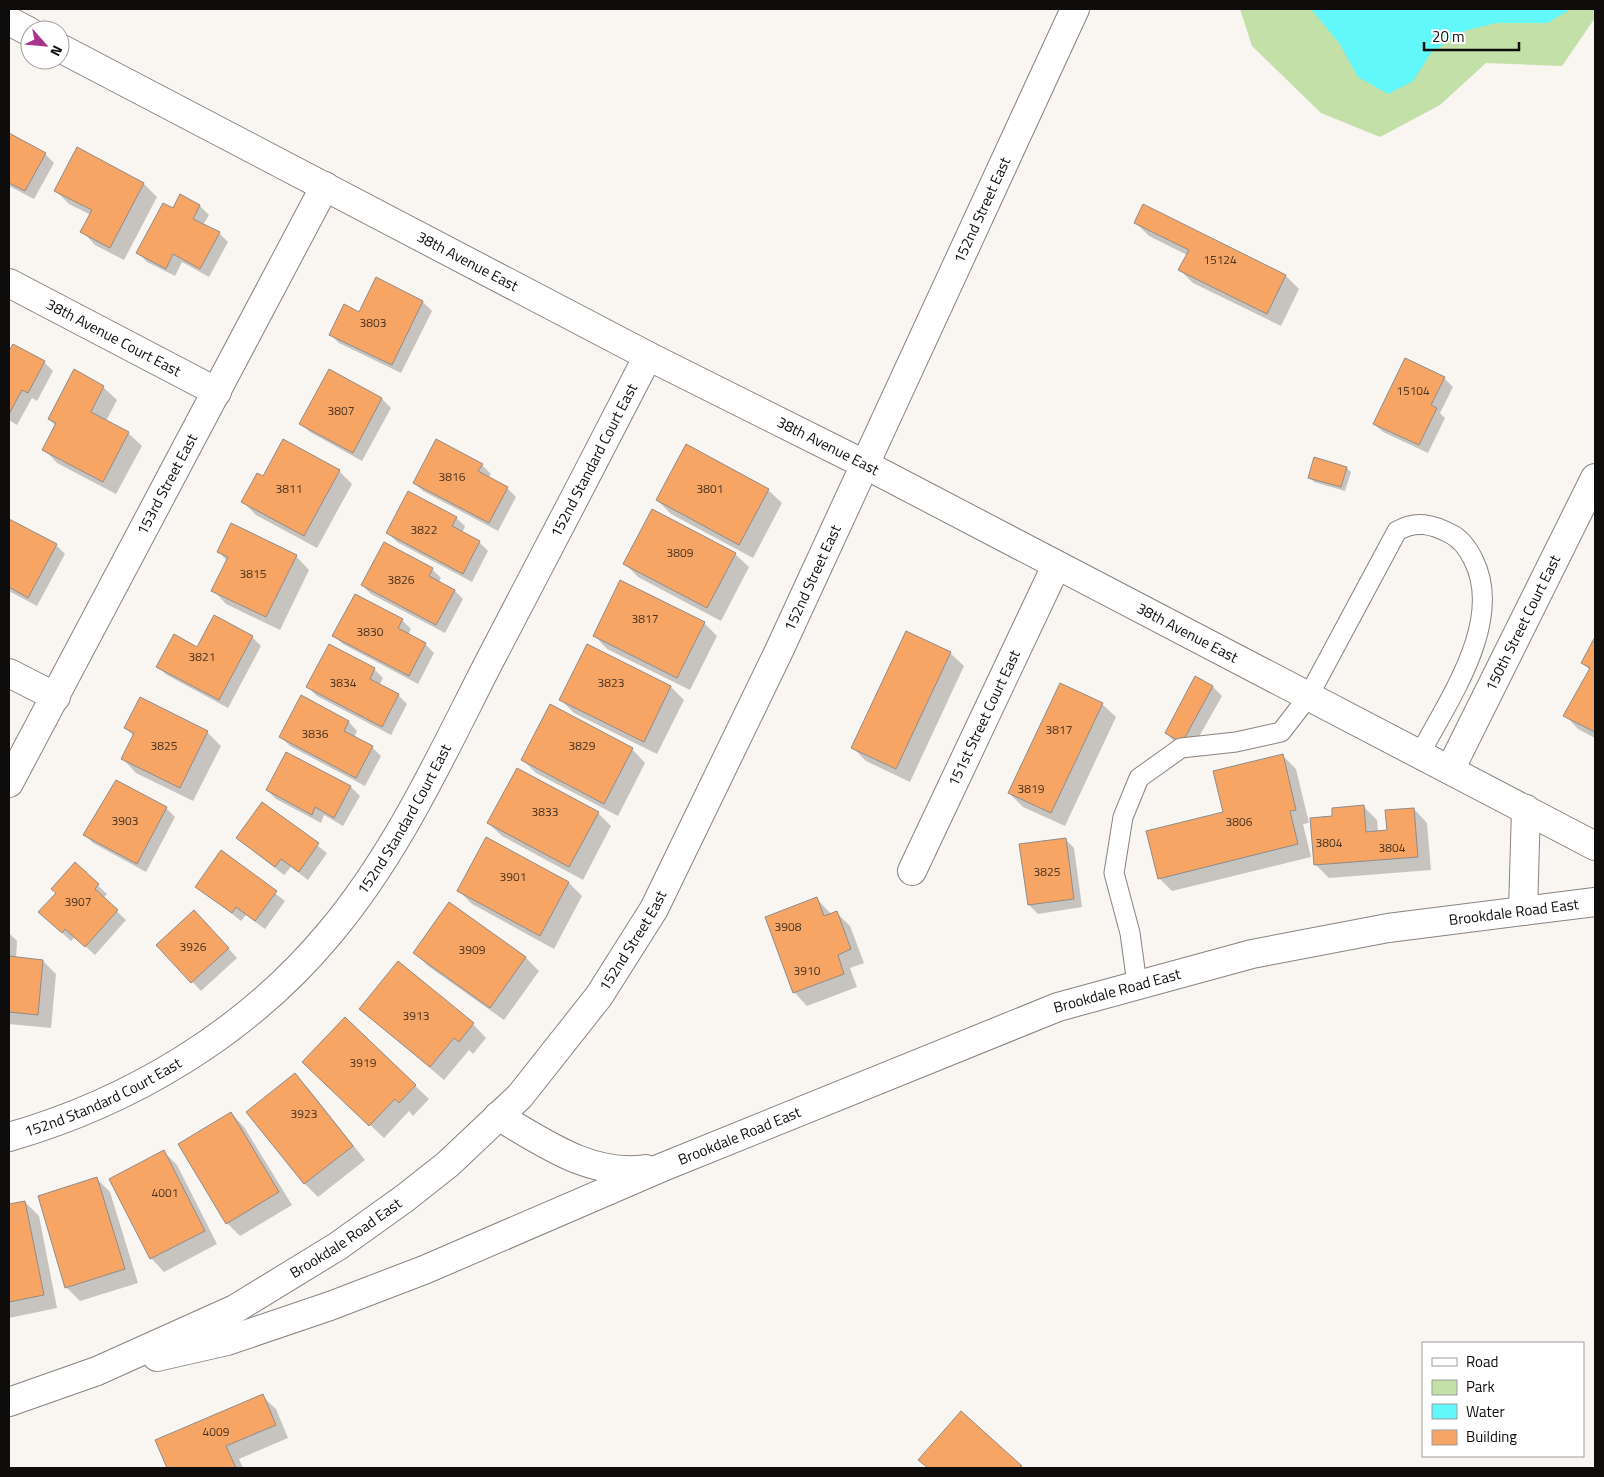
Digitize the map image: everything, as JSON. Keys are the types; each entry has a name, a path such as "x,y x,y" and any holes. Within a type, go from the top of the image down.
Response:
{"street":[{"name":"152nd Street East","path":"498,1116 520,1096 599,996 654,909 778,653 1075,9"},
{"name":"38th Avenue East","path":"70,53 648,356 864,464 1595,846"},
{"name":"153rd Street East","path":"9,783 218,392 325,186"},
{"name":"38th Avenue Court East","path":"9,283 218,392"},
{"name":"152nd Standard Court East","path":"9,1137 96,1106 153,1078 213,1040 264,1000 329,934 398,835 444,751 648,356"},
{"name":"150th Street Court East","path":"1450,770 1595,478"},
{"name":"151st Street Court East","path":"912,871 1056,566"},
{"path":"9,673 56,697"},
{"path":"1524,911 1526,809"},
{"name":"Brookdale Road East","path":"97,1371 227,1341 330,1306 424,1270 663,1167 1058,1008 1137,984 1252,954 1388,928 1595,902"},
{"name":"Brookdale Road East","path":"9,1402 97,1371 235,1309 338,1246 405,1198 448,1164 498,1116 555,1148 593,1166 620,1170 663,1167"}],"lane":[{"path":"1137,984 1130,933 1114,873 1123,817 1139,778 1181,748 1236,742 1281,732 1308,697 1397,531 1408,525 1422,523 1439,527 1456,536 1468,551 1477,568 1482,586 1483,607 1479,632 1469,660 1420,754"}],"green space":[{"path":"1240,9 1595,9 1595,18 1562,66 1486,63 1440,105 1380,137 1321,113 1252,46"}],"water":[{"path":"1311,9 1571,9 1547,23 1496,23 1464,31 1431,53 1413,81 1388,94 1358,77 1339,43"}],"building":[{"path":"9,133 46,153 25,191 9,183"},
{"path":"77,147 144,183 110,248 80,232 92,210 54,191"},
{"path":"180,194 200,205 193,219 220,232 200,269 173,254 166,269 136,253 163,203 173,208"},
{"path":"1143,204 1286,275 1267,314 1178,270 1189,250 1134,223"},
{"path":"376,277 423,301 392,365 329,335 344,304 359,312"},
{"path":"13,344 45,361 28,393 22,390 9,414 9,351"},
{"path":"1405,358 1445,377 1431,405 1437,408 1419,445 1373,424"},
{"path":"74,369 104,386 91,412 129,432 103,482 42,450 56,423 48,419"},
{"path":"329,369 382,398 353,453 299,424"},
{"path":"283,439 340,470 304,536 241,502 257,473 263,476"},
{"path":"436,439 483,464 478,471 508,487 489,523 413,483"},
{"path":"686,444 769,489 739,545 656,500"},
{"path":"1314,457 1347,467 1341,487 1308,478"},
{"path":"408,491 457,517 452,526 480,541 463,574 386,533"},
{"path":"652,509 736,553 707,608 623,564"},
{"path":"9,519 57,544 28,598 9,587"},
{"path":"231,523 297,555 266,617 211,591 228,557 217,552"},
{"path":"384,542 433,568 429,576 455,590 436,625 361,585"},
{"path":"620,580 705,622 677,678 593,636"},
{"path":"355,594 403,619 398,628 426,643 409,676 332,636"},
{"path":"214,615 253,636 219,700 156,667 174,634 197,647"},
{"path":"906,631 951,652 896,769 851,748"},
{"path":"1595,637 1595,732 1563,716 1590,668 1581,663"},
{"path":"329,644 375,668 370,679 399,694 382,727 306,687"},
{"path":"587,644 671,686 644,742 559,700"},
{"path":"1195,676 1213,686 1182,743 1165,733"},
{"path":"1060,683 1103,703 1051,813 1008,793"},
{"path":"301,695 349,721 344,731 373,746 356,778 279,737"},
{"path":"140,697 208,731 180,788 121,759 134,733 124,728"},
{"path":"550,704 633,748 604,804 521,760"},
{"path":"286,752 351,786 334,818 315,807 312,815 266,790"},
{"path":"1283,754 1296,810 1290,811 1298,844 1158,879 1146,831 1223,812 1213,771"},
{"path":"517,768 599,812 569,867 487,823"},
{"path":"116,780 167,807 137,864 83,835"},
{"path":"262,802 319,843 299,872 281,859 275,867 236,838"},
{"path":"1364,805 1366,832 1387,830 1385,810 1414,808 1418,857 1314,865 1310,818 1332,816 1332,808"},
{"path":"486,837 569,882 540,936 457,891"},
{"path":"1066,838 1074,899 1028,905 1019,844"},
{"path":"221,850 277,891 255,921 236,907 232,913 195,887"},
{"path":"75,862 99,884 95,889 118,910 85,947 65,929 62,933 38,912 56,893 51,889"},
{"path":"817,897 824,916 837,911 851,949 838,955 844,974 793,993 765,917"},
{"path":"449,902 526,957 490,1008 413,953"},
{"path":"194,910 229,948 191,983 156,945"},
{"path":"9,956 43,960 38,1015 9,1012"},
{"path":"398,961 474,1023 459,1042 454,1038 430,1067 359,1009"},
{"path":"345,1017 416,1085 399,1103 395,1099 369,1126 302,1062"},
{"path":"295,1073 353,1146 304,1184 246,1112"},
{"path":"231,1112 279,1192 226,1224 178,1144"},
{"path":"164,1150 205,1231 150,1259 109,1179"},
{"path":"97,1177 125,1269 65,1288 38,1196"},
{"path":"25,1201 44,1295 9,1302 9,1204"},
{"path":"263,1394 276,1425 226,1446 236,1468 167,1468 155,1440"},
{"path":"961,1411 1022,1466 1019,1468 928,1468 918,1460"}]}
